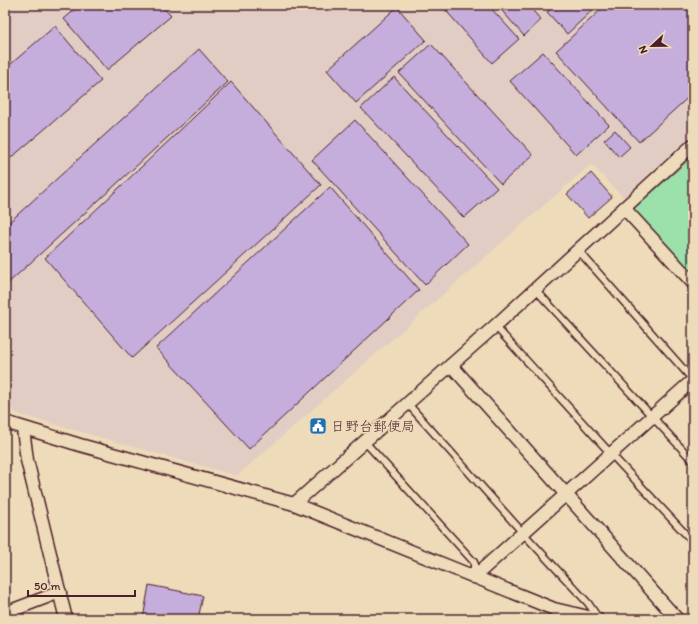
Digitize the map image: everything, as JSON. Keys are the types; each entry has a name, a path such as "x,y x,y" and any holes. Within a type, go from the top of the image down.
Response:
{"street":[{"path":"294,504 366,442 495,326 693,145"},
{"path":"624,208 693,283"},
{"path":"451,365 677,619"},
{"path":"474,577 693,380"},
{"path":"5,422 23,429 294,504 554,609 598,619"},
{"path":"23,429 27,460 66,619"},
{"path":"5,613 60,592"}],"lane":[{"path":"578,250 693,380"},
{"path":"535,289 693,461"},
{"path":"495,326 693,542"},
{"path":"408,404 523,533 588,603 598,619"},
{"path":"366,442 474,562 474,577"}],"shaded area":[{"path":"5,5 693,5 693,139 626,200 591,164 237,476 21,415 5,407"}],"green space":[{"path":"693,156 693,283 629,213"}],"building":[{"path":"80,5 161,5 171,16 107,70 64,19"},
{"path":"441,5 488,5 519,39 492,63"},
{"path":"497,5 528,5 541,20 524,36"},
{"path":"556,5 598,5 567,34 547,12"},
{"path":"606,5 693,5 693,93 639,142 556,51"},
{"path":"397,7 426,40 356,103 327,70"},
{"path":"55,26 101,81 5,163 5,69"},
{"path":"431,44 533,155 501,184 399,73"},
{"path":"199,49 228,82 5,286 5,226"},
{"path":"543,52 609,125 576,155 510,81"},
{"path":"394,77 497,188 464,218 361,108"},
{"path":"231,82 321,185 132,358 45,258"},
{"path":"355,120 468,244 425,285 312,160"},
{"path":"615,130 630,147 619,157 604,140"},
{"path":"591,173 612,197 588,218 567,194"},
{"path":"330,187 419,290 249,449 156,348"},
{"path":"149,585 203,596 198,619 143,619"}],"place":[{"name":"日野台郵便局","path":"318,426"}]}
